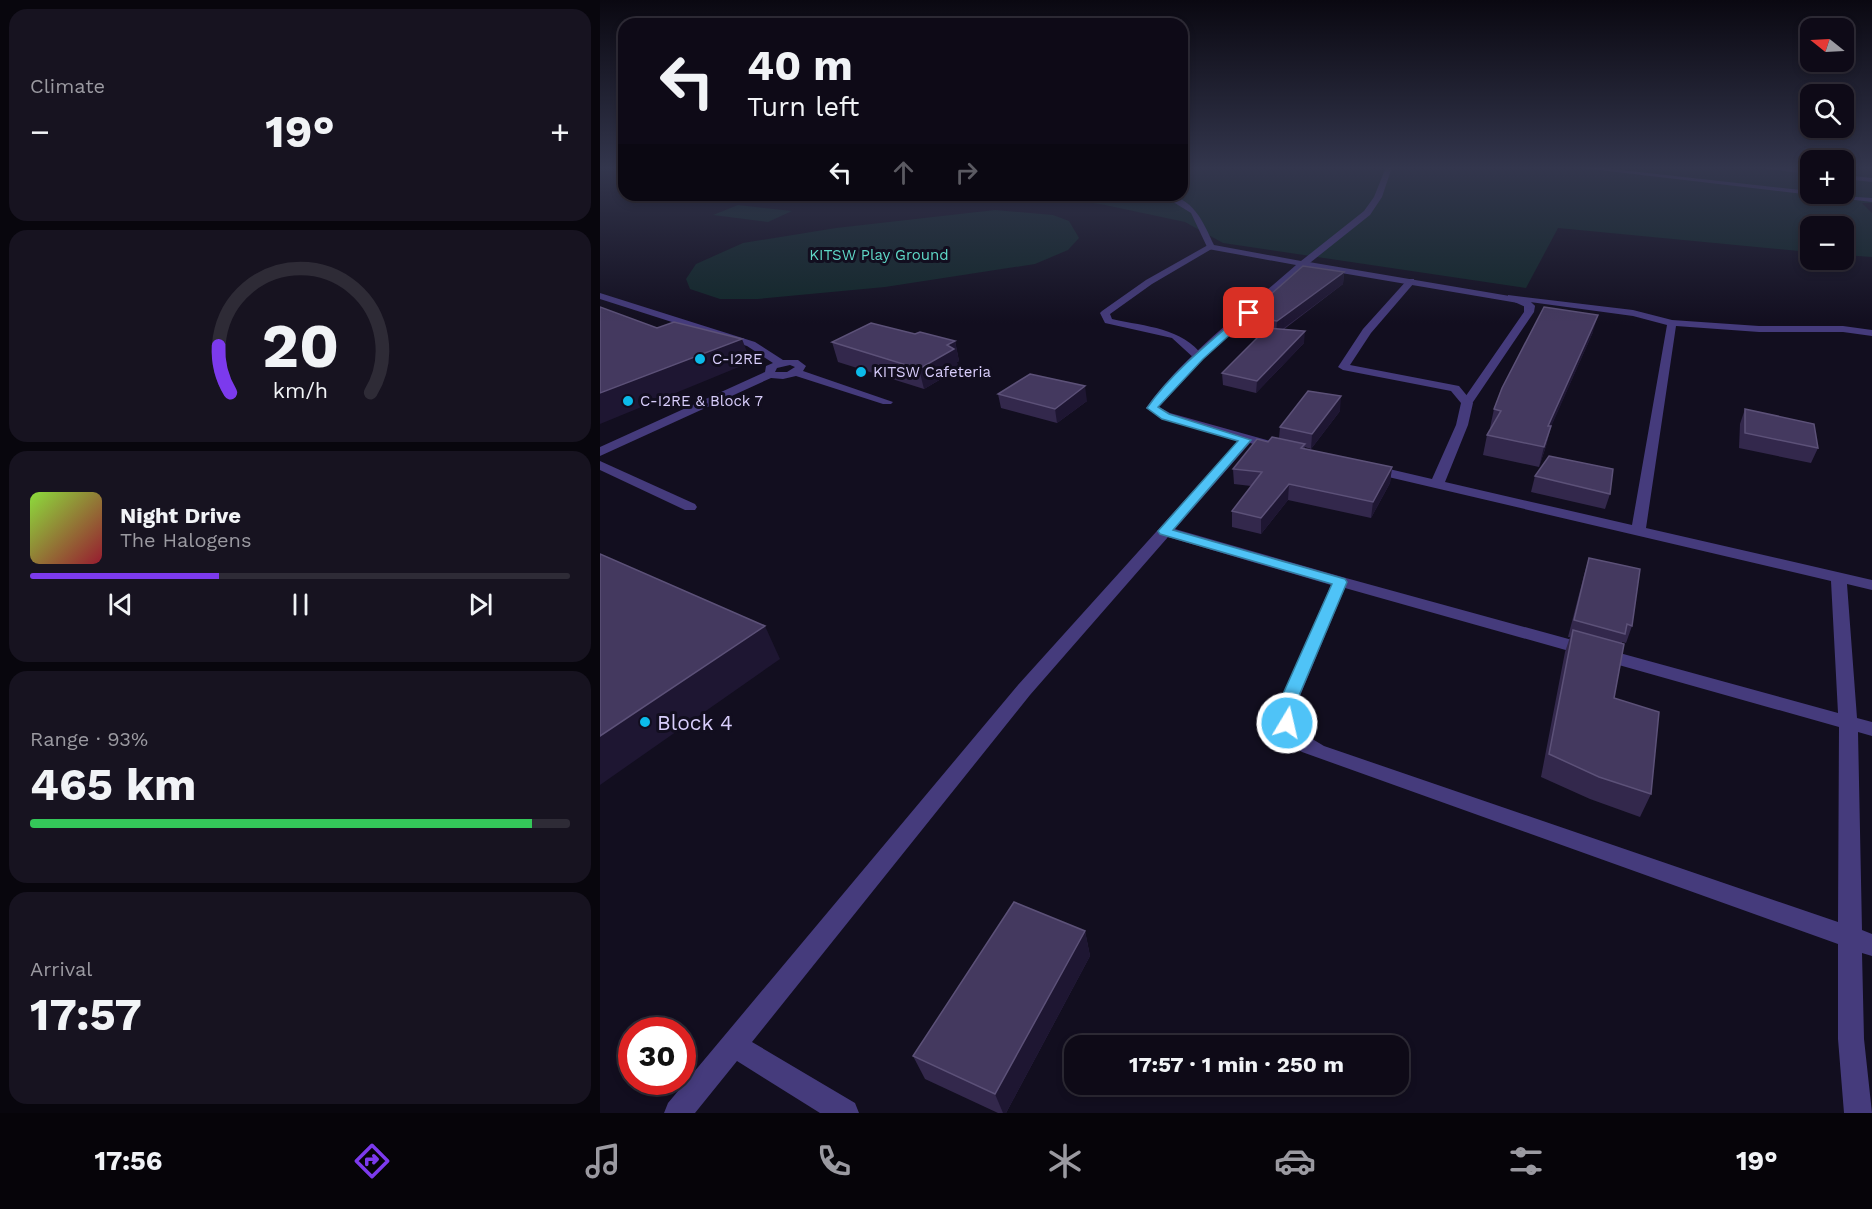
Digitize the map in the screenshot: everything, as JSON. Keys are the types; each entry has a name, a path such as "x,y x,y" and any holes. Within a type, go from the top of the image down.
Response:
{"street":[{"path":"1198,219 1211,247"},
{"path":"1291,450 1246,440 1166,416 1152,408 1162,394 1199,357 1303,264 1360,219"},
{"path":"1199,357 1175,336 1108,321 1105,314 1149,282 1211,247 1303,264 1633,314 1672,323 1759,329 1843,329 1872,333"},
{"path":"1411,281 1367,331 1343,367 1455,388 1467,403"},
{"path":"600,296 751,344 781,363"},
{"path":"1437,484 1462,425 1467,403 1529,312 1530,306 1511,297"},
{"path":"1638,530 1672,323"},
{"path":"600,452 770,374 781,376 795,372 801,368 800,364 781,363 770,368 770,374"},
{"path":"795,372 887,402"},
{"path":"678,1113 1024,690 1246,440"},
{"path":"600,465 690,507"},
{"path":"1358,466 1872,585"},
{"path":"1165,531 1340,582 1872,729"},
{"path":"1839,578 1848,722 1851,1039 1858,1113"},
{"path":"1340,582 1287,703 1287,723 1298,740 1317,751 1872,945"},
{"path":"734,1045 845,1113"}],"green space":[{"path":"744,219 775,219 768,222"},
{"name":"KITSW Play Ground","path":"916,219 1064,219 1069,221 1079,238 1068,250 1035,264 885,287 758,299 720,299 690,289 686,279 696,264 743,243 836,228"},
{"path":"1171,219 1800,219 1800,251 1558,228 1526,288 1223,243 1185,222"},
{"path":"1854,219 1872,219 1872,257 1854,256"}],"building":[{"path":"1303,266 1344,272 1277,321 1246,316"},
{"path":"600,307 657,328 674,322 742,339 600,393"},
{"path":"1544,307 1598,315 1548,426 1551,426 1544,447 1487,435 1501,411 1494,409 1502,388"},
{"path":"871,323 955,341 947,345 954,349 919,369 832,342"},
{"path":"1267,328 1305,331 1257,381 1222,373"},
{"path":"1030,374 1085,386 1055,409 998,394"},
{"path":"1308,391 1341,396 1312,434 1280,427"},
{"path":"1745,409 1814,424 1818,448 1745,433"},
{"path":"1272,437 1305,444 1301,448 1392,467 1373,502 1289,484 1261,518 1232,511 1262,472 1233,469 1257,439 1268,442"},
{"path":"1549,456 1613,469 1610,494 1535,476"},
{"path":"600,554 765,626 600,736"},
{"path":"1589,558 1640,569 1632,626 1627,624 1625,634 1574,620"},
{"path":"1573,630 1624,644 1614,698 1659,712 1651,794 1599,777 1549,754"},
{"path":"1014,902 1085,931 995,1094 913,1056"}],"place":[{"name":"C-I2RE","path":"700,359"},
{"name":"KITSW Cafeteria","path":"861,372"},
{"name":"C-I2RE & Block 7","path":"628,401"},
{"name":"Block 4","path":"645,722"}],"route":[{"path":"1249,313 1199,357 1162,394 1152,408 1166,416 1246,440 1165,531 1340,582 1287,703 1287,723"}]}
